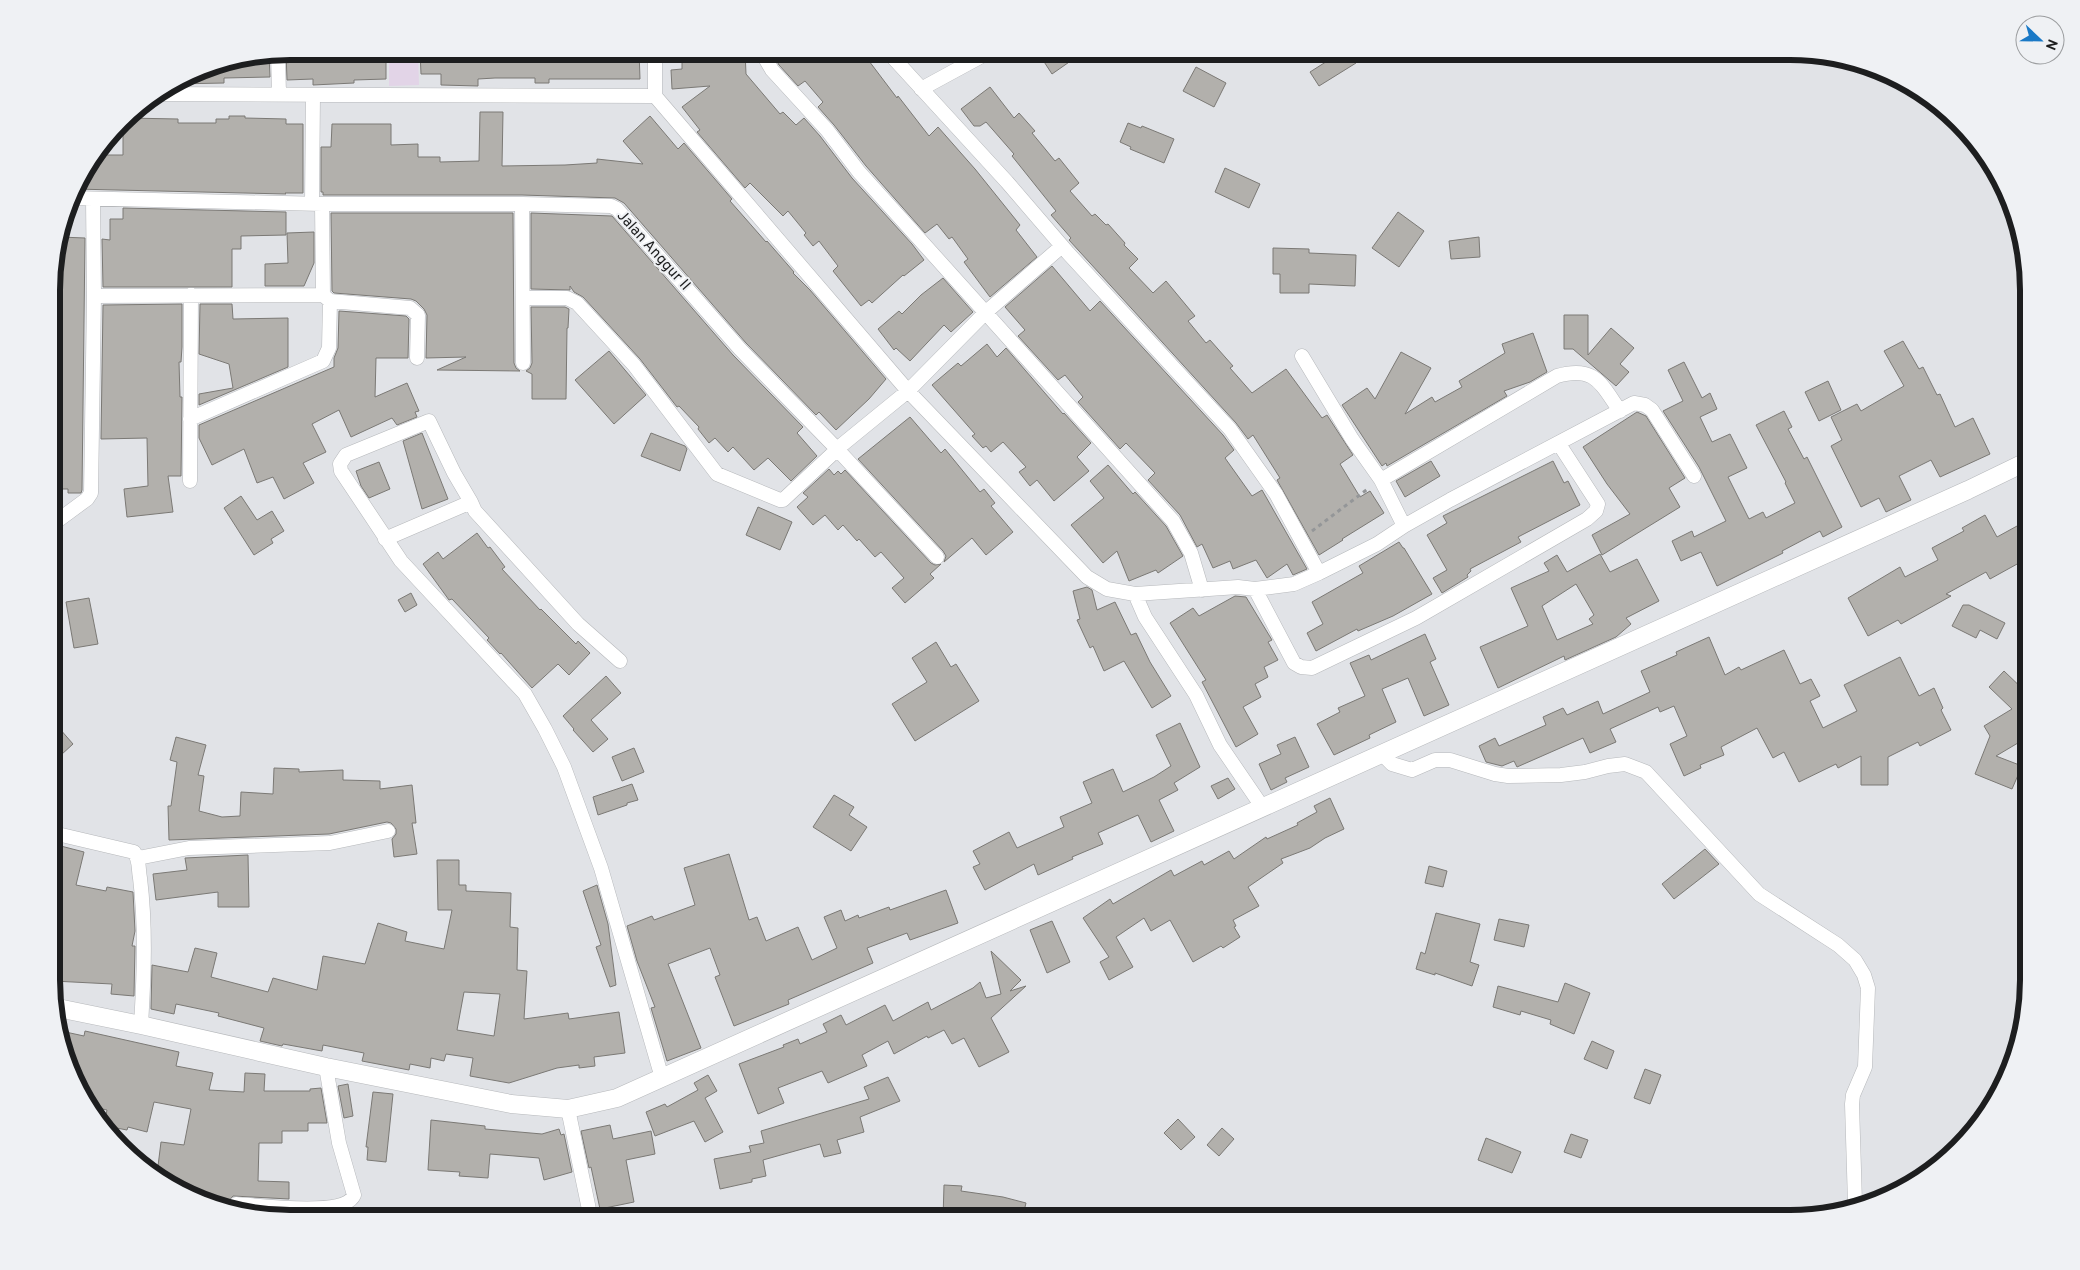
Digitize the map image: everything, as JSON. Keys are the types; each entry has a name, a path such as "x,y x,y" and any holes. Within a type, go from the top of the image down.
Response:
{"street":[{"path":"278,60 279,94"},
{"path":"655,60 655,96 908,391 1086,578 1107,589 1135,594 1238,587 1255,589 1294,584 1319,574 1378,544 1404,526 1559,444 1616,405 1634,403 1645,405 1652,410 1694,476"},
{"path":"766,60 772,70 827,130 859,172 1172,521 1191,553 1202,590"},
{"path":"895,60 1007,182 1062,246 1230,428 1276,494 1319,574"},
{"path":"920,89 974,60"},
{"path":"170,94 655,96"},
{"path":"190,419 323,361 329,348 327,298 317,203 314,95"},
{"name":"Jalan Anggur II","path":"80,198 611,206 617,209 740,349 837,449 937,557"},
{"path":"60,519 87,499 91,493 94,296 93,199"},
{"path":"522,204 523,363"},
{"path":"523,298 567,298 577,303 634,365 717,474 783,500 837,449 908,391 985,313 1062,246"},
{"path":"94,296 191,295 327,298 410,308 418,315 418,358"},
{"path":"190,481 191,295"},
{"path":"1302,356 1352,439 1381,480 1404,526"},
{"path":"1381,480 1557,376 1571,372 1588,374 1601,383 1616,405"},
{"path":"620,661 578,624 475,512 430,421 346,455 340,464 341,471 401,561 525,694 545,728 564,766 601,868 662,1078"},
{"path":"1255,589 1294,663 1301,667 1312,668 1373,639 1424,614 1587,519 1596,511 1598,504 1559,444"},
{"path":"62,1009 326,1067 511,1104 568,1109 617,1098 1968,490 2020,465"},
{"path":"385,539 471,502"},
{"path":"1135,594 1145,617 1196,695 1220,745 1263,808"},
{"path":"1382,754 1392,764 1412,770 1435,760 1450,760 1494,774 1508,776 1561,775 1625,764 1646,772 1760,894 1838,945 1855,960 1864,975 1868,988 1868,998 1865,1067 1853,1095 1852,1104 1855,1201"},
{"path":"138,858 189,848 330,842 388,831"},
{"path":"60,835 134,852 138,858 143,919 141,1025"},
{"path":"238,1204 308,1209 328,1208 352,1200 354,1195 339,1143 326,1067"},
{"path":"568,1109 589,1210"}],"path":[{"path":"1299,538 1381,480"}],"shaded area":[{"path":"389,60 418,60 419,85 389,86"}],"building":[{"path":"286,60 386,60 386,79 354,80 354,83 313,85 313,79 287,80"},
{"path":"420,60 639,60 640,79 549,79 549,83 535,83 535,78 495,78 478,79 478,86 441,85 441,74 421,74"},
{"path":"682,60 745,60 746,74 780,114 783,112 796,125 804,118 852,178 912,244 924,260 903,275 872,303 869,300 861,306 833,271 838,266 819,241 813,246 804,235 806,233 788,211 783,216 750,183 745,188 697,132 700,130 682,107 710,86 672,89 671,70 682,69"},
{"path":"776,60 868,60 929,136 938,127 975,169 1020,225 1016,230 1037,257 990,297 964,262 968,259 952,237 949,239 937,224 925,233 866,166 818,107 823,102 805,81 798,86"},
{"path":"1043,60 1072,60 1052,74"},
{"path":"1329,60 1354,60 1356,63 1319,86 1310,72"},
{"path":"269,61 270,77 224,78 224,83 189,84 230,68"},
{"path":"1196,67 1226,83 1214,107 1183,91"},
{"path":"990,87 1014,118 1019,113 1035,131 1032,133 1055,161 1059,158 1079,183 1070,191 1092,216 1095,214 1106,225 1108,224 1125,243 1124,245 1138,259 1129,268 1153,293 1166,281 1195,316 1188,321 1206,343 1210,340 1233,366 1230,368 1252,393 1286,369 1322,418 1327,415 1353,455 1340,464 1360,497 1370,491 1384,513 1319,555 1277,480 1280,478 1253,435 1248,439 1236,423 1069,240 1071,238 1051,215 1056,211 1012,156 1014,154 986,122 980,126 974,126 961,109"},
{"path":"480,112 503,112 502,166 597,163 597,159 643,164 623,141 650,116 678,149 684,143 732,199 730,201 810,290 886,379 869,399 836,430 819,412 816,415 746,343 624,203 615,198 522,195 323,195 323,192 321,192 321,147 331,147 332,124 391,124 391,145 418,144 418,157 440,157 440,162 479,161"},
{"path":"229,116 245,116 245,118 286,119 286,124 303,124 303,193 83,189 104,155 123,155 123,131 137,118 178,119 178,123 216,123 216,119 229,119"},
{"path":"1128,123 1141,128 1142,126 1174,139 1164,163 1130,149 1131,147 1120,142"},
{"path":"1225,168 1260,184 1249,208 1215,192"},
{"path":"123,208 286,212 286,235 241,236 241,249 232,249 232,287 103,287 102,239 110,240 110,219 123,219"},
{"path":"1398,212 1424,231 1399,267 1372,248"},
{"path":"331,213 513,213 514,363 520,371 437,370 466,357 426,358 427,315 416,301 411,299 334,293 332,291"},
{"path":"531,213 612,216 733,355 803,427 797,433 817,456 791,481 768,458 754,470 733,447 728,452 715,438 709,443 698,429 699,427 679,406 677,407 640,359 583,297 574,292 570,286 570,290 531,289"},
{"path":"314,232 314,263 304,286 265,286 265,264 288,263 287,233"},
{"path":"66,237 85,238 81,493 68,493 68,489 60,489 62,356 60,356 60,275 64,245"},
{"path":"1479,237 1480,257 1451,259 1449,241"},
{"path":"1273,248 1309,249 1309,253 1356,255 1355,286 1309,284 1309,293 1280,293 1280,274 1273,274"},
{"path":"1052,266 1090,311 1100,301 1223,435 1234,450 1225,458 1252,496 1262,490 1307,569 1293,575 1287,564 1267,578 1256,560 1233,569 1230,561 1213,568 1202,544 1197,547 1180,515 1148,480 1155,473 1126,443 1120,449 1078,402 1083,397 1065,375 1058,380 1018,336 1025,330 1005,307"},
{"path":"943,278 973,312 951,332 944,325 910,361 896,348 894,350 878,329 899,311 902,314 921,295"},
{"path":"182,304 182,347 181,362 179,362 180,397 182,397 181,476 168,476 173,512 127,517 124,489 148,486 147,438 101,439 103,305"},
{"path":"200,304 232,304 233,319 288,318 288,367 199,405 199,394 233,388 229,364 199,354"},
{"path":"531,307 565,307 569,309 566,399 532,399 532,374 526,371 532,363"},
{"path":"339,311 406,316 409,319 408,358 376,358 375,397 407,383 419,411 415,412 417,417 397,425 392,418 351,437 339,410 312,424 326,452 303,463 314,483 284,499 273,477 257,483 244,449 212,465 199,438 199,425 334,367 334,358 338,348"},
{"path":"1564,315 1588,315 1588,355 1611,328 1634,348 1620,364 1629,372 1616,386 1573,349 1564,349"},
{"path":"1533,333 1547,372 1530,382 1504,391 1507,396 1387,466 1386,463 1382,466 1342,405 1367,388 1375,399 1401,352 1431,368 1405,414 1432,397 1435,402 1462,387 1459,381 1505,353 1502,344"},
{"path":"1903,341 1919,369 1923,367 1937,395 1940,394 1955,427 1973,418 1990,454 1940,477 1931,460 1899,476 1911,500 1886,512 1879,498 1861,507 1831,446 1842,440 1831,417 1857,404 1861,411 1904,386 1884,351"},
{"path":"987,344 997,357 1006,348 1063,414 1091,443 1077,457 1089,471 1054,501 1037,480 1030,486 1019,472 1026,467 1003,442 991,452 986,446 983,448 972,436 975,434 932,385 958,363 961,366"},
{"path":"609,351 646,395 614,424 575,380"},
{"path":"1684,362 1702,398 1710,393 1717,409 1700,417 1712,442 1730,434 1747,468 1728,477 1749,519 1763,512 1766,518 1795,503 1756,425 1784,411 1792,427 1788,429 1804,459 1807,457 1842,527 1823,537 1820,531 1782,551 1783,553 1717,586 1701,552 1681,561 1672,541 1692,531 1694,537 1726,521 1699,467 1663,411 1683,401 1668,370"},
{"path":"1828,381 1841,410 1819,421 1805,392"},
{"path":"1637,412 1646,416 1685,478 1669,488 1680,507 1602,555 1592,535 1630,514 1607,484 1583,447"},
{"path":"910,417 941,453 945,449 980,492 984,489 995,503 991,506 1013,532 986,555 972,538 944,562 946,556 943,551 858,459"},
{"path":"422,433 448,499 422,509 403,441"},
{"path":"651,433 685,446 687,449 680,471 641,456"},
{"path":"1431,461 1440,476 1405,497 1396,481"},
{"path":"1553,461 1564,483 1568,481 1580,505 1518,537 1521,542 1470,569 1468,577 1442,593 1433,578 1447,570 1427,535 1447,523 1443,516"},
{"path":"379,462 390,489 369,498 361,486 356,471"},
{"path":"1108,465 1133,494 1135,492 1166,526 1183,556 1158,573 1156,570 1129,581 1117,551 1103,563 1071,525 1104,498 1090,481"},
{"path":"829,469 834,475 838,471 841,474 845,470 931,563 935,565 941,564 930,574 934,578 905,603 892,588 904,578 881,552 875,557 843,525 838,530 825,515 813,525 797,507 808,497 803,493"},
{"path":"241,496 257,520 272,511 284,531 271,539 273,543 254,555 224,508"},
{"path":"758,507 792,522 780,550 746,535"},
{"path":"1985,515 1997,537 2020,524 2020,562 1990,579 1986,572 1946,594 1951,596 1901,624 1898,620 1868,636 1848,598 1900,567 1905,577 1938,560 1932,548 1964,531 1962,528"},
{"path":"477,533 505,567 502,569 540,610 576,644 578,641 590,653 569,675 558,664 532,688 487,640 489,638 452,599 449,600 423,564 438,552 443,559"},
{"path":"1399,542 1432,594 1393,616 1358,631 1357,629 1316,651 1307,633 1323,624 1312,602 1363,573 1359,566"},
{"path":"1600,554 1610,572 1637,559 1659,601 1626,618 1631,624 1616,637 1565,660 1564,656 1498,688 1480,647 1528,626 1511,588 1549,571 1544,563 1557,555 1567,572","holes":["1576,584 1594,615 1589,619 1593,624 1557,640 1542,606"]},
{"path":"1087,587 1092,590 1097,610 1115,602 1131,635 1136,633 1150,662 1171,696 1152,708 1124,661 1104,671 1093,646 1090,648 1077,620 1080,619 1073,591"},
{"path":"411,593 417,605 405,612 398,600"},
{"path":"1235,596 1246,597 1272,640 1268,642 1278,660 1264,667 1268,677 1255,684 1261,697 1243,707 1258,734 1236,747 1202,682 1206,680 1170,623 1193,608 1199,616"},
{"path":"89,598 98,644 74,648 66,602"},
{"path":"1963,605 1969,605 2005,623 1997,639 1980,630 1976,638 1952,626"},
{"path":"1425,634 1436,659 1430,662 1449,705 1424,716 1408,678 1382,689 1396,722 1369,735 1370,738 1334,755 1317,724 1340,712 1338,708 1365,696 1350,663 1369,655 1371,660"},
{"path":"1709,637 1725,675 1739,667 1741,670 1784,650 1800,684 1811,679 1820,696 1810,701 1823,728 1857,711 1844,685 1900,657 1919,696 1934,688 1943,708 1941,710 1951,730 1920,746 1918,742 1888,757 1888,785 1861,785 1861,756 1838,768 1836,764 1799,782 1784,752 1773,758 1757,728 1721,747 1724,755 1700,765 1701,768 1684,776 1670,744 1687,736 1674,706 1660,712 1658,707 1610,729 1616,742 1590,753 1583,738 1517,767 1514,761 1502,766 1486,762 1479,746 1495,738 1499,746 1546,725 1543,717 1563,708 1567,715 1598,701 1603,714 1650,692 1641,671 1677,655 1676,652"},
{"path":"936,642 951,667 956,664 979,701 915,741 892,704 927,682 912,658"},
{"path":"2004,671 2020,686 2020,742 1996,756 2020,765 2020,771 2012,789 1975,774 1990,736 1984,726 2012,709 1989,687"},
{"path":"606,676 621,693 591,720 608,739 593,752 563,716"},
{"path":"1180,723 1200,767 1174,783 1178,790 1159,800 1174,831 1151,842 1138,815 1098,833 1103,844 1072,857 1073,859 1038,875 1034,864 985,890 973,867 980,864 973,851 1009,832 1017,848 1064,827 1060,817 1092,803 1083,782 1113,769 1123,792 1154,777 1171,766 1156,735"},
{"path":"60,729 73,744 61,755 60,754"},
{"path":"176,737 206,745 198,775 204,776 199,811 222,817 240,816 241,792 273,794 274,768 299,769 299,772 343,770 343,780 380,781 380,789 412,785 416,823 412,823 417,854 394,857 392,839 396,834 396,829 391,823 387,822 329,834 169,840 168,806 171,806 177,762 170,760"},
{"path":"1295,737 1309,767 1285,778 1287,782 1271,790 1259,764 1281,754 1277,745"},
{"path":"634,748 644,772 622,781 612,757"},
{"path":"1228,778 1235,789 1218,799 1211,786"},
{"path":"632,784 638,800 598,815 593,797"},
{"path":"834,795 854,807 849,815 867,827 851,851 813,827"},
{"path":"1330,798 1344,829 1310,848 1281,859 1283,863 1248,887 1259,906 1233,920 1236,926 1234,927 1240,937 1223,948 1221,946 1193,962 1170,920 1151,931 1144,918 1116,937 1133,967 1109,980 1100,962 1109,957 1083,918 1110,899 1113,904 1171,870 1174,876 1202,861 1204,865 1229,851 1234,859 1266,837 1267,839 1298,825 1297,823 1317,812 1314,806"},
{"path":"60,846 84,852 76,885 106,891 107,887 133,892 135,931 132,946 135,946 134,996 111,994 112,984 60,981"},
{"path":"1705,849 1719,864 1674,899 1662,884"},
{"path":"729,854 749,920 757,917 766,941 798,927 812,960 837,948 824,917 841,910 845,921 858,915 859,918 889,907 890,910 946,890 958,923 910,940 907,933 867,948 873,963 788,1000 789,1004 734,1026 715,977 720,975 710,948 668,964 701,1048 667,1061 651,1008 655,1007 637,961 627,926 652,916 654,920 695,905 684,868"},
{"path":"248,855 249,907 218,907 218,892 156,900 153,874 187,870 185,858"},
{"path":"437,860 459,860 459,885 466,885 466,891 511,893 510,927 518,928 517,970 527,971 524,1019 568,1013 569,1019 619,1012 625,1053 594,1057 595,1066 579,1068 579,1065 557,1068 509,1083 470,1076 473,1058 446,1054 444,1061 431,1058 430,1068 410,1064 409,1070 362,1061 364,1053 323,1045 322,1051 260,1041 264,1028 218,1016 219,1013 176,1004 174,1014 151,1009 152,965 188,972 195,948 217,953 211,977 268,992 273,978 317,990 323,956 365,964 378,923 407,932 405,941 444,949 452,910 438,910","holes":["464,992 500,994 494,1036 457,1030"]},
{"path":"1429,866 1447,871 1443,887 1425,883"},
{"path":"597,885 608,924 616,985 610,987 596,947 601,945 583,891"},
{"path":"1436,913 1480,924 1470,962 1479,965 1472,986 1435,973 1435,975 1416,969 1421,952 1425,954"},
{"path":"1499,919 1529,925 1524,947 1494,940"},
{"path":"1052,921 1070,962 1047,973 1030,930"},
{"path":"991,951 1021,980 1010,991 1026,986 991,1018 1009,1052 979,1067 964,1038 952,1044 944,1030 928,1038 927,1036 894,1054 888,1041 862,1055 867,1066 828,1083 822,1071 778,1088 784,1103 758,1114 739,1064 784,1047 783,1045 798,1039 800,1044 827,1032 823,1024 841,1015 846,1025 885,1005 893,1021 928,1002 931,1010 973,988 980,982 986,998 1001,994"},
{"path":"1565,983 1590,993 1574,1034 1550,1024 1551,1020 1521,1011 1520,1015 1493,1007 1498,986 1558,1002"},
{"path":"85,1031 179,1052 176,1066 213,1073 209,1090 244,1092 245,1073 265,1074 264,1091 310,1091 310,1089 321,1088 327,1123 308,1123 308,1131 282,1131 282,1143 259,1143 258,1181 289,1182 289,1199 233,1196 228,1202 188,1186 158,1168 161,1142 184,1145 191,1109 154,1102 147,1132 128,1127 127,1130 114,1127 106,1117 107,1110 99,1108 84,1082 72,1054 66,1032 84,1036"},
{"path":"1592,1041 1614,1051 1607,1069 1584,1059"},
{"path":"1645,1069 1661,1075 1650,1104 1634,1098"},
{"path":"708,1075 717,1091 705,1098 723,1132 705,1142 694,1121 655,1136 646,1112 665,1104 667,1107 698,1090 694,1083"},
{"path":"888,1077 900,1101 860,1117 864,1132 837,1140 841,1153 824,1157 820,1144 763,1160 766,1176 752,1179 752,1182 720,1189 714,1159 751,1152 749,1146 764,1143 761,1131 869,1099 864,1087"},
{"path":"348,1084 353,1116 344,1118 338,1086"},
{"path":"373,1092 393,1094 386,1162 367,1160 368,1147 366,1147"},
{"path":"1178,1119 1195,1137 1181,1150 1164,1133"},
{"path":"431,1120 485,1126 485,1129 542,1134 559,1129 561,1135 564,1134 572,1172 544,1180 539,1158 490,1154 488,1178 459,1176 460,1172 428,1170"},
{"path":"610,1125 613,1139 651,1131 655,1154 626,1160 634,1202 600,1209 581,1131"},
{"path":"1222,1128 1234,1139 1219,1156 1207,1145"},
{"path":"1571,1134 1588,1140 1581,1158 1564,1152"},
{"path":"1486,1138 1521,1152 1512,1173 1478,1160"},
{"path":"944,1185 962,1186 961,1191 1003,1197 1026,1203 1024,1210 943,1210"}]}
